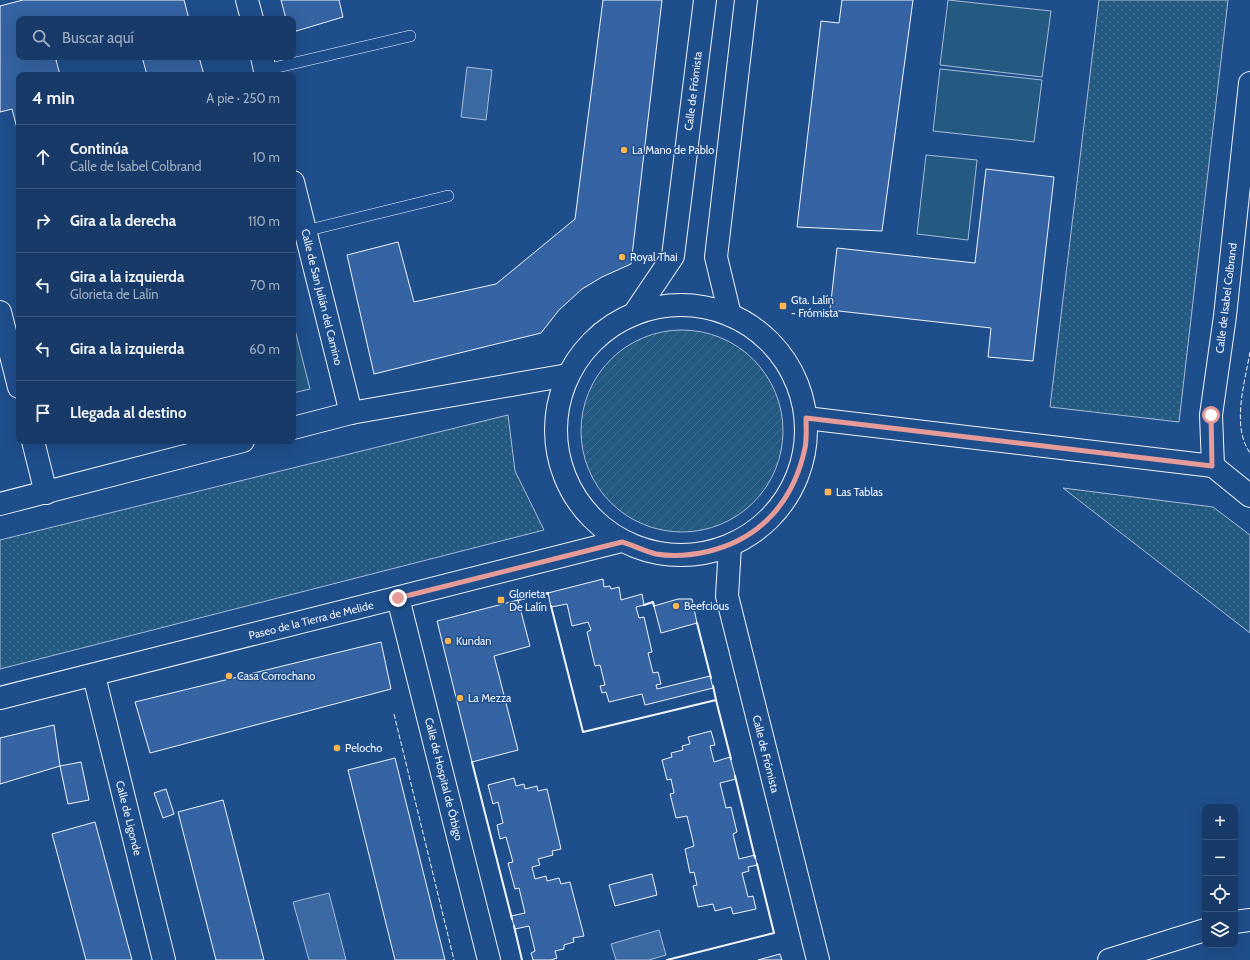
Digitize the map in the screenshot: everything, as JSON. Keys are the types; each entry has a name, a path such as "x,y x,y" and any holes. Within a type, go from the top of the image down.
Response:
{"street":[{"path":"247,0 251,16"},
{"name":"Calle de Frómista","path":"634,314 672,256 705,0"},
{"path":"730,315 716,257 746,0"},
{"name":"Calle de Isabel Colbrand","path":"1212,466 1211,415 1226,308 1250,83"},
{"name":"Calle de San Julián del Camino","path":"296,194 351,413"},
{"path":"666,306 698,306 730,315 760,332 783,357 798,387 806,418 805,447 795,480 781,504 763,525 730,546 692,555 656,554 622,542 590,518 568,487 557,450 557,411 568,374 585,349 608,328 634,314 666,306"},
{"path":"0,312 16,375"},
{"path":"296,427 351,413 568,374"},
{"path":"806,418 1212,466 1250,496"},
{"path":"34,444 46,493"},
{"path":"0,504 232,444"},
{"name":"Paseo de la Tierra de Melide","path":"0,698 94,676 622,542"},
{"name":"Calle de Frómista","path":"730,546 727,596 818,960"},
{"name":"Calle de Hospital de Órbigo","path":"398,598 489,960"},
{"name":"Calle de Ligonde","path":"94,676 164,960"},
{"path":"1238,922 1250,920"},
{"path":"1109,960 1202,931"}],"lane":[{"path":"264,67 410,36"},
{"path":"305,231 448,196"}],"shaded area":[{"path":"948,0 1051,11 1042,77 940,65"},
{"path":"1099,0 1228,0 1179,422 1050,407"},
{"path":"467,67 492,70 486,120 461,117"},
{"path":"940,69 1042,80 1034,142 933,131"},
{"path":"926,155 977,160 968,240 917,234"},
{"path":"672,330 692,330 711,334 730,342 754,359 766,375 775,392 781,411 783,431 781,451 775,470 766,487 754,503 730,520 711,528 692,532 672,532 653,528 634,520 610,503 593,479 585,460 581,441 581,421 585,402 593,383 610,359 634,342 653,334"},
{"path":"296,334 310,389 296,392"},
{"path":"508,415 515,471 544,530 0,669 0,540"},
{"path":"1063,488 1213,507 1250,535 1250,633"},
{"path":"329,893 346,960 309,960 293,902"},
{"path":"659,930 666,955 649,960 616,960 611,944"}],"building":[{"path":"23,0 184,0 188,16 16,16 16,60 56,60 59,72 16,72 16,124 12,109 0,112 0,6"},
{"path":"281,0 339,0 343,17 296,31 296,16 285,16"},
{"path":"603,0 662,0 631,264 602,277 582,289 559,310 541,333 374,374 347,255 398,242 414,302 496,284 575,219"},
{"path":"842,0 913,0 882,231 797,227 821,21 839,23"},
{"path":"143,60 200,60 203,72 146,72"},
{"path":"986,169 1054,177 1033,361 988,357 991,328 830,310 837,248 975,263"},
{"path":"603,579 604,587 610,586 611,589 619,587 621,600 642,594 644,605 636,607 639,618 644,617 652,652 648,653 653,673 658,672 661,684 656,685 657,689 710,676 713,688 645,705 642,694 609,702 606,692 602,693 600,686 605,685 600,665 595,666 587,632 591,630 588,622 572,626 567,604 551,607 548,593"},
{"path":"678,599 692,599 697,623 661,633 654,606"},
{"path":"518,600 530,646 494,656 518,750 472,762 437,621"},
{"path":"381,642 391,689 150,753 135,702"},
{"path":"54,725 60,766 0,784 0,738"},
{"path":"711,731 715,745 710,746 714,762 730,757 736,779 720,783 726,808 731,807 737,832 733,834 739,859 755,855 757,865 748,867 749,871 742,873 748,897 753,896 756,909 733,914 731,907 715,911 713,904 698,907 693,886 697,885 694,872 690,873 685,849 694,846 687,816 676,818 670,794 674,793 671,779 667,780 662,760 672,757 671,753 683,750 682,746 690,744 688,737"},
{"path":"395,758 445,960 395,960 348,770"},
{"path":"81,762 89,800 68,804 60,766"},
{"path":"514,778 516,786 524,784 525,789 537,786 538,791 547,789 561,849 552,851 553,855 538,859 540,865 532,867 535,879 546,876 547,881 559,878 561,884 570,882 584,936 573,938 574,942 564,945 564,949 555,951 557,958 551,960 533,960 531,953 535,951 529,926 515,929 511,916 525,913 519,888 515,889 508,863 513,862 506,837 500,839 497,825 503,823 498,802 493,804 488,785"},
{"path":"166,789 174,814 163,818 154,793"},
{"path":"223,800 264,960 216,960 178,812"},
{"path":"95,822 132,960 86,960 52,834"},
{"path":"652,874 657,895 615,906 609,885"},
{"path":"780,954 782,960 758,960"}],"fence":[{"path":"1250,352 1240,417 1244,442 1250,453"},
{"path":"394,714 454,960"}],"wall":[{"path":"518,600 548,594"},
{"path":"644,605 653,602 654,606"},
{"path":"551,606 583,732 716,700 731,759"},
{"path":"697,623 711,678"},
{"path":"713,686 716,700"},
{"path":"472,762 512,919"},
{"path":"735,776 755,858"},
{"path":"667,960 774,933 757,864"},
{"path":"514,926 522,960"}],"place":[{"name":"La Mano de Pablo","path":"624,150"},
{"name":"Royal Thai","path":"622,257"},
{"name":"Gta. Lalín - Frómista","path":"783,306"},
{"name":"Las Tablas","path":"828,492"},
{"name":"Glorieta De Lalín","path":"501,600"},
{"name":"Beefcious","path":"676,606"},
{"name":"Kundan","path":"448,641"},
{"name":"Casa Corrochano","path":"229,676"},
{"name":"La Mezza","path":"460,698"},
{"name":"Pelocho","path":"337,748"}],"route":[{"path":"398,598 622,542 656,554 692,555 730,546 763,525 781,504 795,480 805,447 806,418 1212,466 1211,415"}]}
